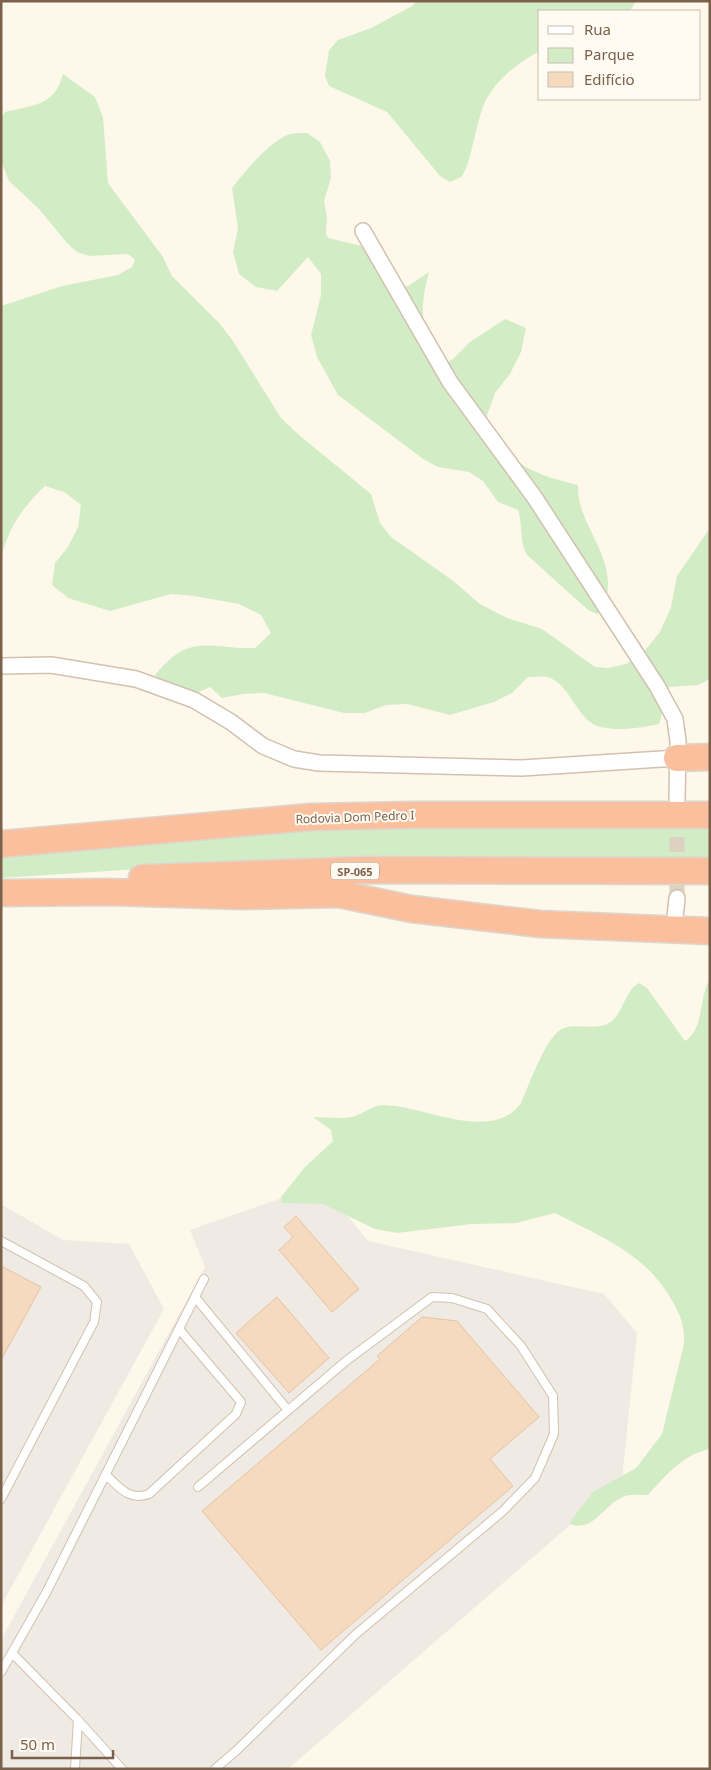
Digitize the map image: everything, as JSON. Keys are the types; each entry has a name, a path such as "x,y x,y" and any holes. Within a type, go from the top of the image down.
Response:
{"highway":[{"path":"677,758 710,756"},
{"name":"Rodovia Dom Pedro I","path":"1,844 311,817 410,815 710,816"},
{"name":"SP-065","path":"1,886 201,874 364,870 710,871"},
{"path":"1,893 109,892 241,896 339,894 412,909 540,924 710,930"}],"street":[{"path":"363,231 450,382 535,498 657,686 675,720 678,799"},
{"path":"1,666 51,665 136,679 194,700 232,722 263,746 302,760 522,768 677,758"},
{"path":"674,928 676,898"}],"lane":[{"path":"1,1241 84,1286 97,1302 94,1322 1,1499"},
{"path":"1,1672 46,1593 204,1279"},
{"path":"195,1297 287,1410"},
{"path":"198,1487 346,1361 432,1297 452,1298 487,1309 521,1346 553,1396 554,1434 535,1478 503,1511 356,1634 215,1769"},
{"path":"106,1474 129,1496 140,1497 149,1494 236,1414 240,1408 241,1402 179,1329"},
{"path":"12,1653 78,1720 122,1769"},
{"path":"75,1769 78,1720"}],"shaded area":[{"path":"322,1184 368,1241 604,1294 637,1333 622,1480 288,1769 1,1769 1,1640 205,1267 190,1230"},
{"path":"1,1204 63,1240 129,1244 164,1309 1,1606"}],"green space":[{"path":"417,1 636,1 631,10 538,10 538,52 510,71 491,92 483,108 464,172 461,177 450,182 440,176 387,112 329,86 325,76 329,50 338,40 371,28 412,6"},
{"path":"63,74 95,97 103,117 108,183 163,257 172,276 220,324 233,341 281,418 371,494 380,523 391,537 452,580 480,604 507,618 542,629 595,667 608,668 626,664 642,654 660,632 671,607 677,576 710,528 710,679 698,685 669,687 659,724 620,729 605,728 590,722 583,716 561,686 555,680 547,677 528,677 512,693 494,702 450,715 407,704 386,705 365,713 344,713 264,693 222,698 210,687 185,698 165,693 155,675 167,662 189,648 211,646 255,648 271,633 261,615 239,604 194,596 171,594 110,611 68,598 52,585 55,563 68,547 78,527 81,505 64,492 45,486 23,510 12,527 1,558 1,306 62,286 118,275 132,267 135,260 128,254 89,256 77,252 67,243 39,209 9,181 1,161 1,118 5,112 34,105 49,98 59,85"},
{"path":"307,133 320,142 330,161 331,178 324,201 328,238 375,249 399,287 408,286 429,272 424,298 423,320 427,343 435,369 453,359 470,342 505,319 526,328 521,352 510,374 495,393 487,415 488,435 509,455 528,468 578,485 582,510 606,568 608,588 603,612 597,614 588,610 527,555 523,544 518,510 498,502 483,481 469,472 438,467 423,459 338,395 317,357 311,335 321,295 321,274 308,257 277,291 256,287 239,274 233,252 238,228 232,188 251,165 274,143 290,134"},
{"path":"326,826 710,826 710,862 140,869 1,878 1,853"},
{"path":"710,978 710,1449 692,1455 668,1474 648,1495 623,1497 587,1524 580,1526 572,1525 570,1522 593,1492 636,1468 662,1434 684,1344 684,1337 678,1312 657,1279 618,1246 555,1213 516,1223 472,1224 397,1233 375,1229 323,1204 282,1203 281,1197 305,1167 333,1141 331,1130 313,1117 351,1117 383,1105 475,1122 493,1121 508,1115 521,1103 545,1049 558,1032 569,1027 592,1027 609,1023 618,1014 630,991 639,983 647,988 685,1041 695,1029"}],"building":[{"path":"296,1216 359,1289 332,1312 279,1250 293,1237 284,1227"},
{"path":"1,1266 41,1287 1,1360"},
{"path":"277,1297 329,1358 289,1393 236,1333"},
{"path":"422,1317 457,1321 539,1417 490,1459 513,1486 321,1650 202,1511 380,1359 377,1356"}],"tunnel":[{"path":"677,807 677,898"}]}
